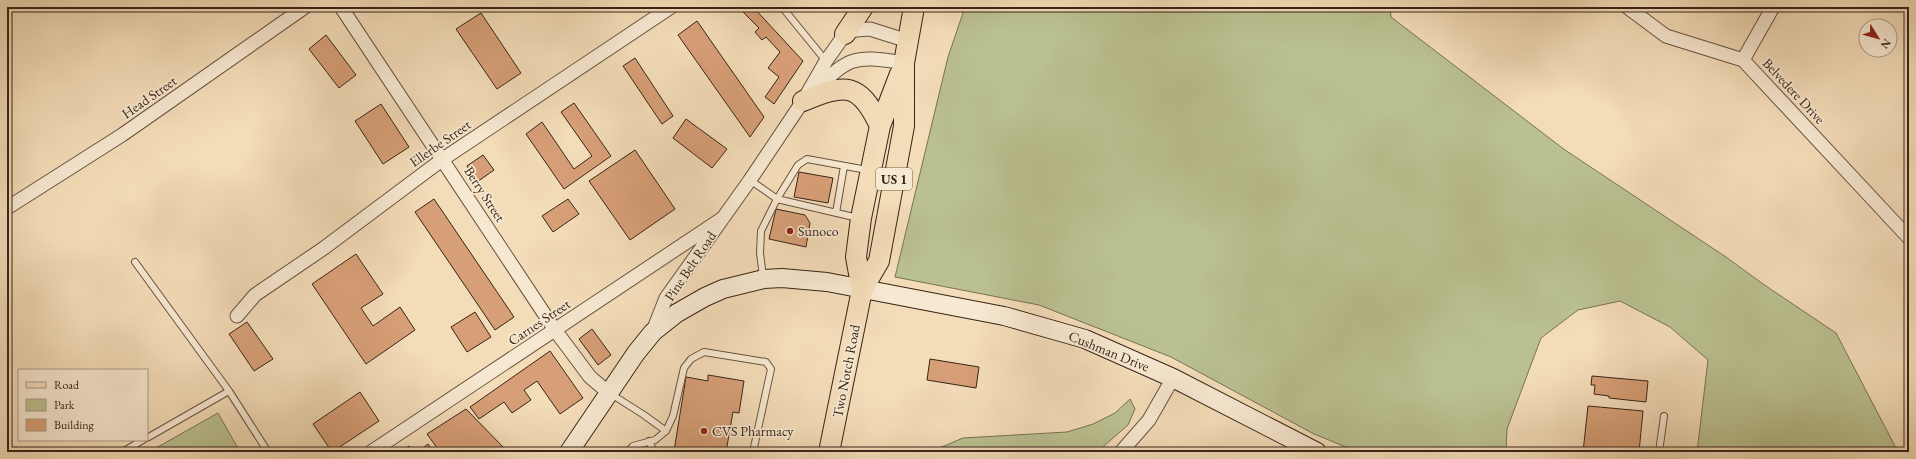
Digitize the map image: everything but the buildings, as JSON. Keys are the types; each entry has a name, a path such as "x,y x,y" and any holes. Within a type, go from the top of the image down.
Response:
{"main road":[{"name":"Two Notch Road","path":"829,452 862,290 879,261 904,126 904,63 914,7"},
{"path":"845,34 858,10"},
{"name":"Two Notch Road","path":"862,290 856,257 861,218 880,126 904,63"},
{"path":"803,101 836,89 850,90 858,94 868,103 880,126"}],"street":[{"name":"Head Street","path":"7,208 122,135 305,7"},
{"name":"Berry Street","path":"341,7 555,330 590,377 609,393"},
{"name":"Ellerbe Street","path":"237,316 255,295 324,248 443,159 671,7"},
{"name":"Belvedere Drive","path":"1626,7 1666,36 1743,60 1909,238"},
{"path":"1743,60 1773,7"},
{"path":"845,34 856,30 870,29 908,41"},
{"name":"Pine Belt Road","path":"569,452 653,332 666,298 750,180 803,101 826,61 845,34"},
{"name":"Pine Belt Road","path":"803,101 835,72 850,61 875,58 904,63"},
{"name":"Carnes Street","path":"371,452 724,218"},
{"name":"Cushman Drive","path":"653,332 677,313 705,297 723,290 764,279 800,278 820,281 1004,316 1086,339 1173,378 1317,452"},
{"path":"1121,452 1149,420 1173,378"}],"lane":[{"path":"782,7 826,61"},
{"path":"764,279 760,253 761,231 777,199 798,165 807,159 870,171"},
{"path":"836,213 844,166"},
{"path":"750,180 777,199 861,218"},
{"path":"135,262 229,391 268,452"},
{"path":"627,452 633,446 656,440 666,431 674,416 684,368 691,359 704,352 766,362 771,369 753,452"},
{"path":"148,437 229,391"},
{"path":"609,393 666,431"},
{"path":"1659,452 1664,416"},
{"path":"122,452 141,441"},
{"path":"650,442 654,452"}],"green space":[{"path":"965,7 1390,7 1391,17 1565,150 1726,257 1836,333 1898,452 1697,452 1708,360 1670,327 1620,301 1578,310 1541,338 1507,429 1506,452 1358,452 1314,434 1171,357 1039,305 895,277 948,57"},
{"path":"1130,399 1135,409 1128,425 1097,452 930,452 963,438 1067,432 1093,424 1115,413"},
{"path":"218,413 240,452 149,452"}],"place":[{"name":"Sunoco","path":"790,231"},
{"name":"CVS Pharmacy","path":"704,431"}]}
